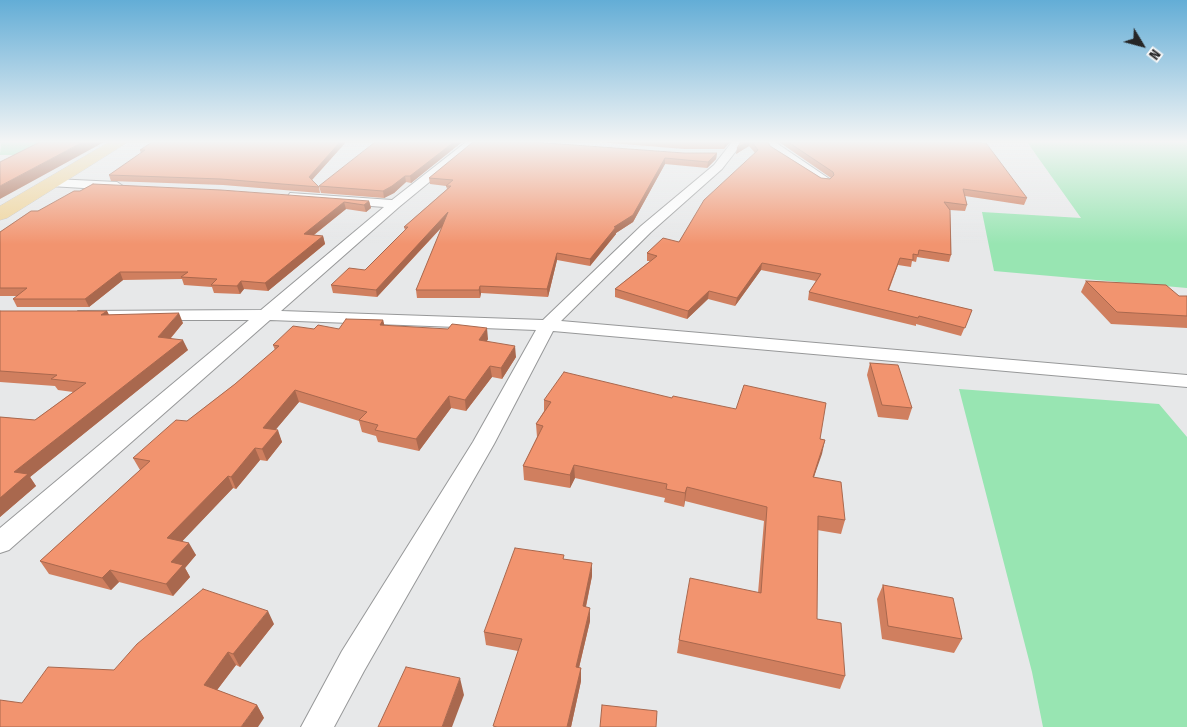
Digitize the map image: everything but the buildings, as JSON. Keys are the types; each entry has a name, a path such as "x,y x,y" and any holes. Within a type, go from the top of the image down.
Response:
{"main road":[{"path":"0,214 67,176"}],"street":[{"path":"0,543 264,315 430,176"},
{"path":"317,727 353,661 483,444 547,325 646,229 708,176"},
{"path":"819,176 825,180"},
{"path":"54,184 127,187"},
{"path":"278,194 395,204"},
{"path":"68,314 264,315 547,325 1187,381"}],"green space":[{"path":"1051,176 1187,176 1187,288 994,271 982,212 1081,218"},
{"path":"959,389 1159,404 1187,437 1187,727 1043,727 1032,672"}]}
